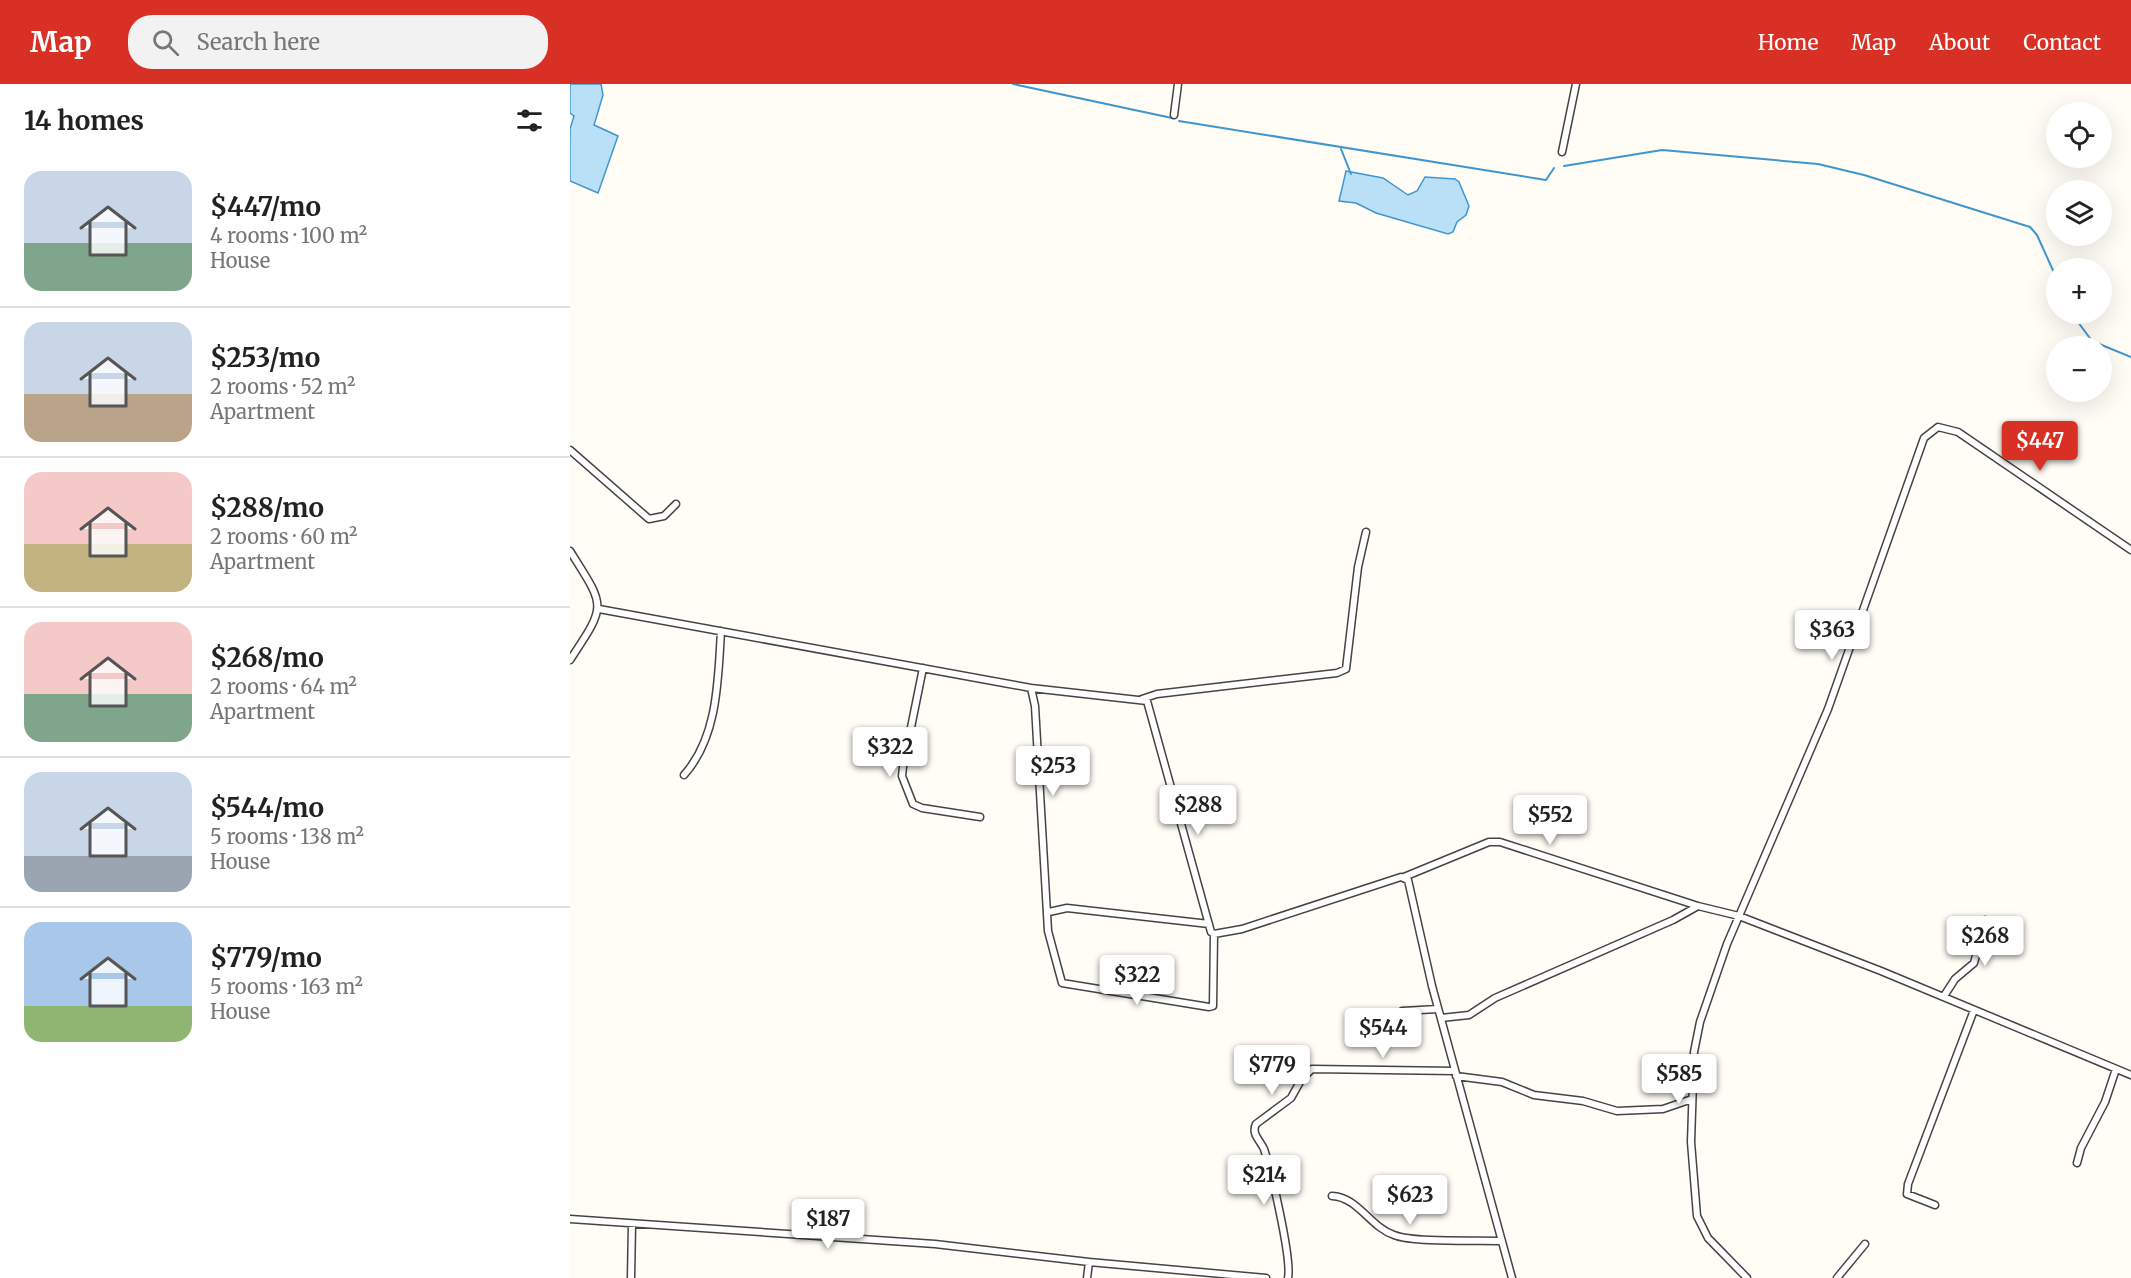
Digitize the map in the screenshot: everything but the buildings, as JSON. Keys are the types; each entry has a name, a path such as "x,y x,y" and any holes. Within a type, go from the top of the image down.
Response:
{"street":[{"path":"1174,115 1179,84"},
{"path":"1562,152 1576,84"},
{"path":"1747,1278 1708,1238 1697,1216 1691,1142 1694,1052 1700,1022 1739,916 1828,709 1920,448 1929,432 1944,427 1958,432 2131,550"},
{"path":"570,450 645,517 659,519 676,504"},
{"path":"599,609 1031,688 1142,699 1157,694 1337,673 1346,669 1358,567 1366,532"},
{"path":"570,551 594,592 599,609 592,627 570,660"},
{"path":"684,775 698,756 711,721 719,676 721,631"},
{"path":"922,669 902,776 913,804 922,808 980,817"},
{"path":"1031,688 1035,705 1048,931 1062,983 1198,1006 1214,1005 1214,934 1209,924 1150,704 1142,699"},
{"path":"1214,934 1242,929 1404,877 1489,842 1500,842 1698,906 1739,916 1944,996 2131,1075"},
{"path":"1404,877 1410,888 1438,1009 1512,1278"},
{"path":"1441,1018 1469,1015 1495,998 1673,920 1698,906"},
{"path":"1048,912 1067,908 1209,924"},
{"path":"1944,996 1955,979 1974,963 1985,920"},
{"path":"1402,1011 1438,1009"},
{"path":"1935,1205 1907,1194 1908,1184 1974,1010"},
{"path":"1288,1278 1288,1249 1264,1150 1254,1133 1256,1124 1291,1098 1301,1080 1312,1069 1456,1074 1502,1082 1534,1095 1584,1101 1617,1111 1663,1108 1692,1099"},
{"path":"2077,1163 2081,1148 2101,1111 2116,1069"},
{"path":"1332,1196 1349,1201 1379,1227 1400,1237 1502,1241"},
{"path":"570,1219 935,1244 1089,1262 1266,1278"},
{"path":"631,1278 632,1224"},
{"path":"1837,1278 1864,1244"},
{"path":"1087,1278 1089,1262"}],"water":[{"path":"570,84 601,84 603,95 594,125 618,136 598,193 570,181 570,129 574,116 570,113"},
{"path":"1346,171 1383,178 1408,195 1417,191 1425,177 1455,179 1459,182 1469,206 1466,215 1457,222 1453,232 1448,234 1376,213 1356,203 1339,201"}],"waterway":[{"path":"1013,84 1172,118"},
{"path":"1179,121 1546,180 1554,168"},
{"path":"1341,149 1351,174"},
{"path":"1564,166 1662,150 1818,164 1864,175 2030,227 2037,235 2047,258"},
{"path":"2079,324 2092,341 2131,357"}]}
